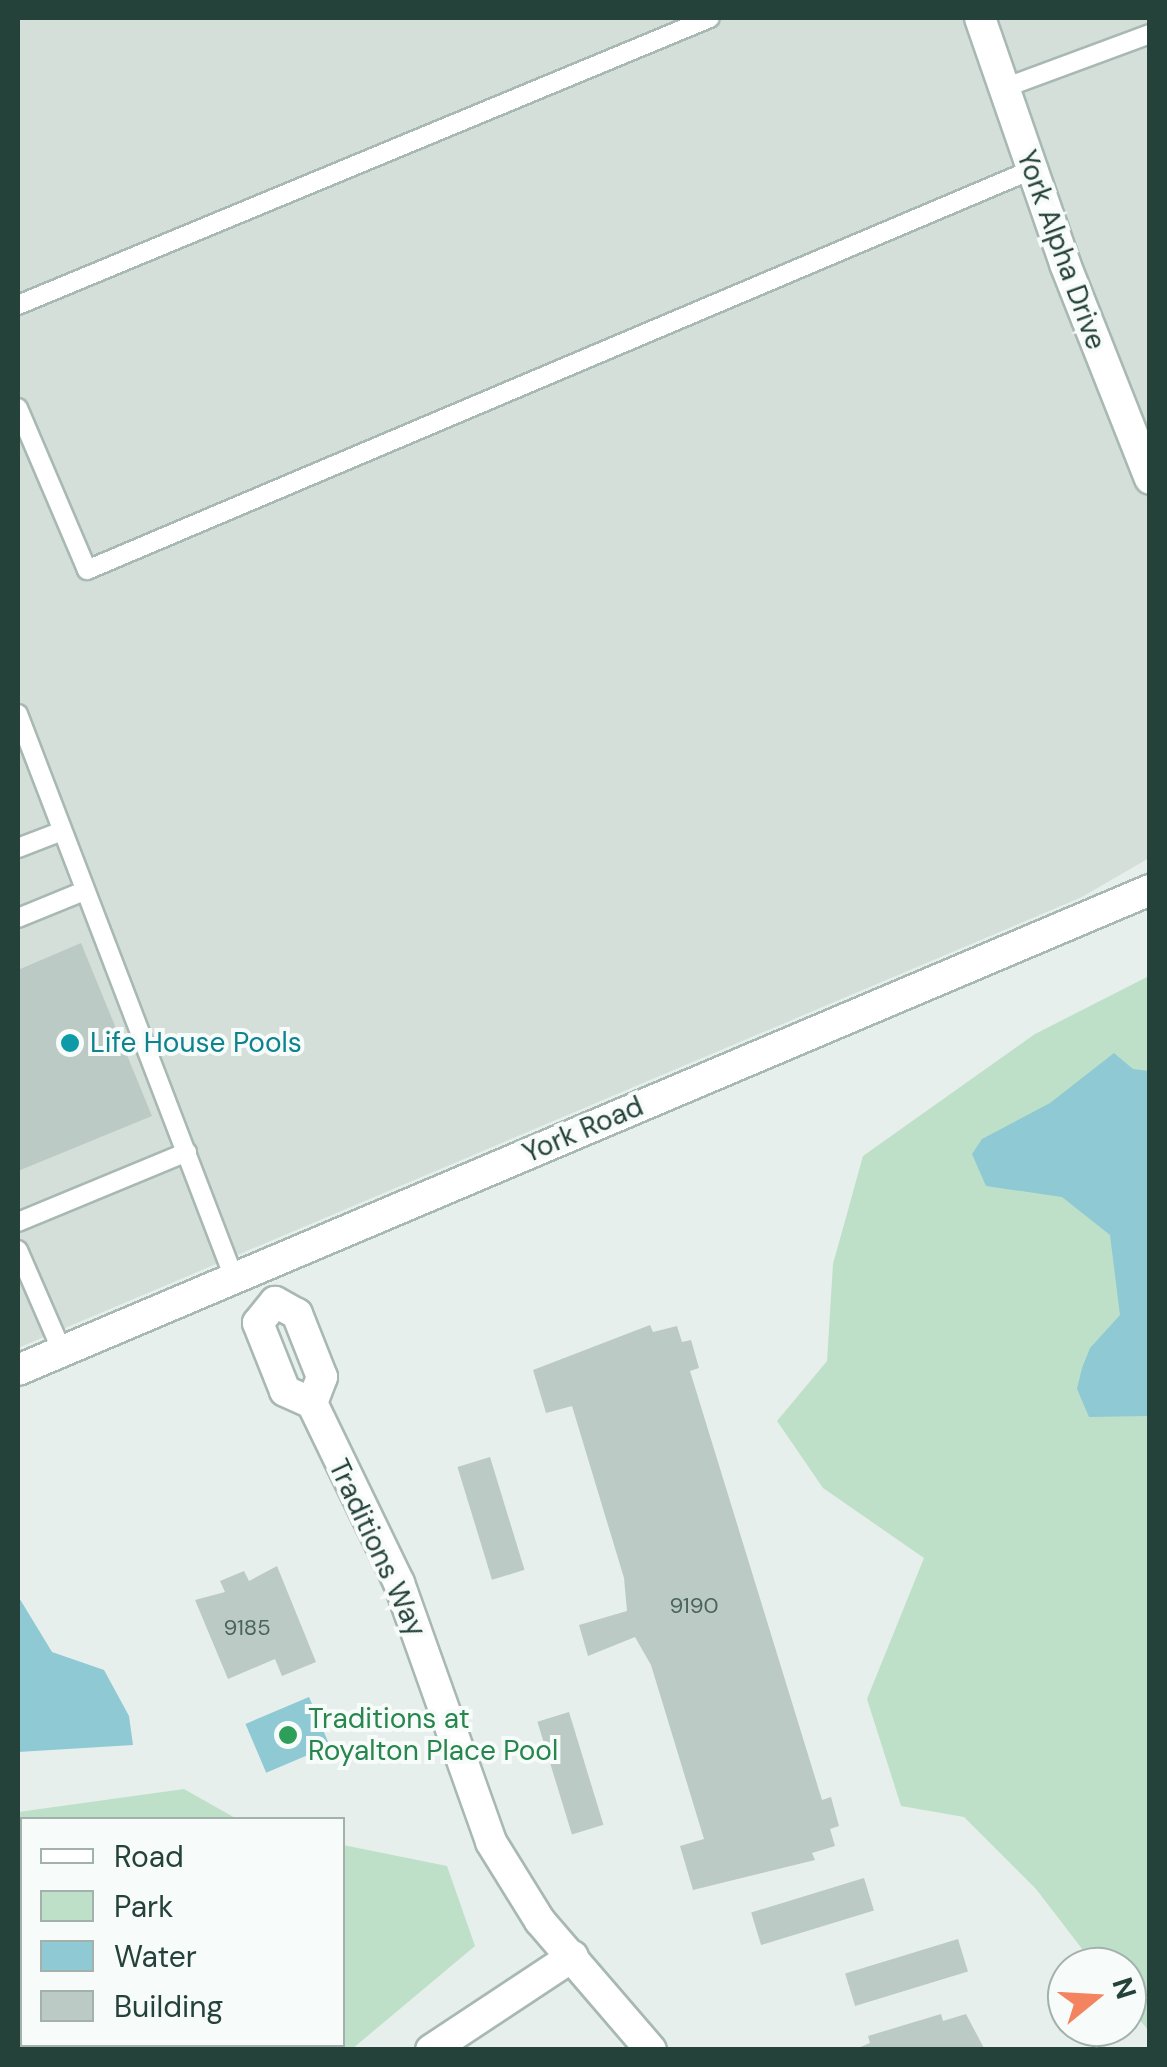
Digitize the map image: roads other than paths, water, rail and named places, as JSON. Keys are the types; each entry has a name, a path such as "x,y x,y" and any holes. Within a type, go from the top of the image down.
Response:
{"street":[{"name":"York Alpha Drive","path":"980,18 1031,170 1150,479"},
{"name":"York Road","path":"18,1370 1150,890"},
{"name":"Traditions Way","path":"247,1272 274,1302 297,1314 322,1377 312,1403 416,1624 474,1805 514,1882 651,2050"},
{"path":"431,2050 573,1956"}],"lane":[{"path":"18,305 710,18"},
{"path":"1004,88 1150,34"},
{"path":"18,408 87,570 1031,170"},
{"path":"18,714 187,1152 247,1272"},
{"path":"18,848 62,831"},
{"path":"18,918 84,891"},
{"path":"18,1222 187,1152"},
{"path":"18,1250 62,1351"}],"water":[{"path":"1114,1053 1133,1069 1149,1071 1149,1416 1089,1417 1077,1389 1082,1368 1090,1348 1120,1315 1110,1235 1062,1197 986,1186 972,1154 982,1139 1050,1103"},
{"path":"18,1596 52,1652 104,1670 129,1716 133,1745 18,1752"},
{"name":"Traditions at Royalton Place Pool","path":"309,1697 330,1746 266,1773 245,1724"}],"place":[{"name":"Life House Pools","path":"70,1043"},
{"name":"Traditions at Royalton Place Pool","path":"288,1735"}]}
